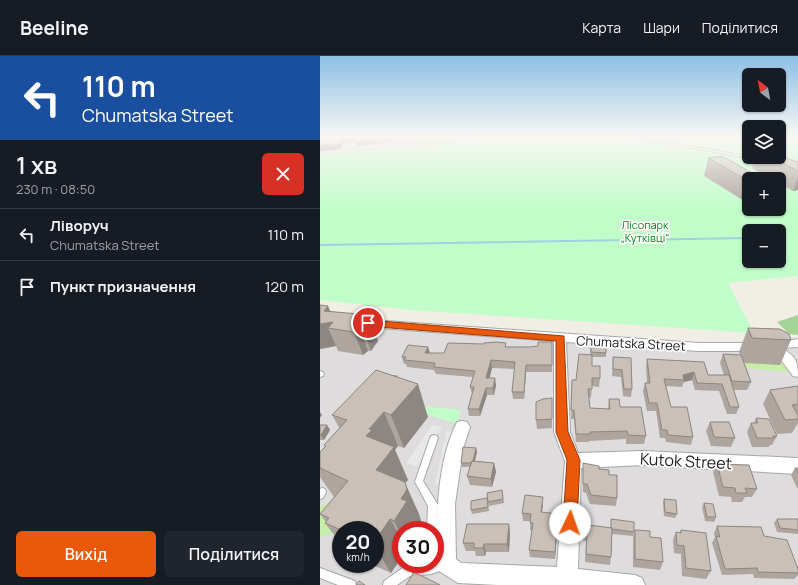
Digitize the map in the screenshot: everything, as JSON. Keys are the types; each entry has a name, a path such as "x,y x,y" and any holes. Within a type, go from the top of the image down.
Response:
{"street":[{"name":"Chumatska Street","path":"347,321 560,338 699,347 771,347 782,344 798,343"},
{"path":"560,338 562,432 573,460 567,578"},
{"path":"771,347 786,357 798,372"},
{"path":"443,521 455,448 462,427"},
{"name":"Kutok Street","path":"573,460 643,458 798,466"},
{"path":"444,569 458,573 567,578 635,585"}],"lane":[{"path":"432,521 433,505 419,482 434,438"},
{"path":"320,573 351,585"},
{"path":"388,585 405,573"}],"shaded area":[{"path":"320,321 356,326 553,341 765,349 798,348 798,585 320,585"},
{"path":"432,425 442,427 417,466 406,463"},
{"path":"459,431 449,484 435,484 446,432"}],"green space":[{"name":"Лісопарк „Кутківці“","path":"320,162 742,162 742,164 786,164 786,162 798,162 798,276 728,283 754,333 411,310 320,300"},
{"path":"798,315 798,335 789,334 777,322"},
{"path":"740,354 780,356 792,372 746,368"},
{"path":"391,403 461,410 457,424"},
{"path":"324,501 328,512 337,521 332,521 332,533 320,537 320,509"}],"building":[{"path":"715,162 732,162 750,172 742,172 742,177"},
{"path":"786,162 798,162 798,171 784,164 786,164"},
{"path":"320,305 328,306 324,311 359,314 358,315 362,315 361,318 370,319 363,328 359,328 354,332 328,328 333,322 320,324"},
{"path":"748,328 780,329 789,334 791,340 752,338"},
{"path":"591,341 606,342 606,353 591,352"},
{"path":"496,342 506,343 505,347 530,347 538,346 538,342 552,342 552,365 526,365 524,392 512,392 515,362 491,360 486,378 495,378 493,388 486,388 479,409 468,409 474,387 470,387 475,371 434,367 435,363 404,360 406,357 402,357 408,345 428,347 425,353 444,353 448,343 484,344"},
{"path":"579,354 592,355 592,366 600,366 600,378 592,378 592,389 588,389 590,408 610,409 609,399 619,399 620,407 641,407 646,436 628,435 627,431 576,434 574,410 571,410 572,380 576,380"},
{"path":"723,354 741,355 751,382 732,381"},
{"path":"613,357 631,358 632,389 624,389 622,370 613,369"},
{"path":"647,359 704,362 708,375 729,375 739,407 730,407 722,384 697,383 694,372 683,375 684,380 664,379 671,407 687,407 693,437 668,435 667,430 662,430 657,403 649,403 645,383 650,383"},
{"path":"376,370 418,384 391,415 384,412 369,429 372,430 366,436 394,447 376,470 405,482 407,489 401,499 407,501 394,521 390,519 384,528 384,521 332,521 332,526 325,523 329,518 320,514 348,481 320,468 320,452 326,446 324,445 347,420 332,415"},
{"path":"798,386 798,404 792,405 798,415 798,419 785,420 770,390"},
{"path":"552,398 552,419 536,420 536,402 543,399"},
{"path":"756,418 769,419 777,436 773,436 774,438 757,438 751,423 758,423"},
{"path":"710,422 729,422 735,438 714,437"},
{"path":"320,425 327,425 321,435 320,435"},
{"path":"463,447 476,448 473,461 471,463 461,463"},
{"path":"472,461 494,463 491,479 467,476"},
{"path":"583,463 599,466 599,469 609,470 609,475 617,475 617,498 591,495 587,484 583,484"},
{"path":"717,464 749,465 757,489 745,488 747,493 736,493 735,488 723,487"},
{"path":"502,490 503,499 488,502 487,493"},
{"path":"525,495 543,497 541,512 558,514 555,552 529,550 533,523 530,522 531,514 522,513"},
{"path":"487,498 488,507 471,510 471,501"},
{"path":"664,499 676,500 677,514 665,512"},
{"path":"704,503 713,504 716,517 707,517"},
{"path":"611,519 634,522 634,532 612,529"},
{"path":"777,519 798,519 798,530 780,528"},
{"path":"467,524 509,524 507,544 484,544 483,548 474,548 474,543 463,543"},
{"path":"581,524 612,528 611,557 586,554 587,533 581,532"},
{"path":"717,526 761,527 764,536 787,540 798,569 798,573 758,572 757,568 725,569 716,536 720,537"},
{"path":"635,530 650,531 650,537 661,538 663,562 635,559"},
{"path":"681,530 706,533 711,571 686,568 684,546 677,545 676,532 681,533"},
{"path":"413,573 416,573 440,585 406,585"},
{"path":"359,581 365,585 356,585"}],"waterway":[{"path":"320,245 742,238"}],"route":[{"path":"368,323 560,338 562,432 573,460 570,523"}]}
